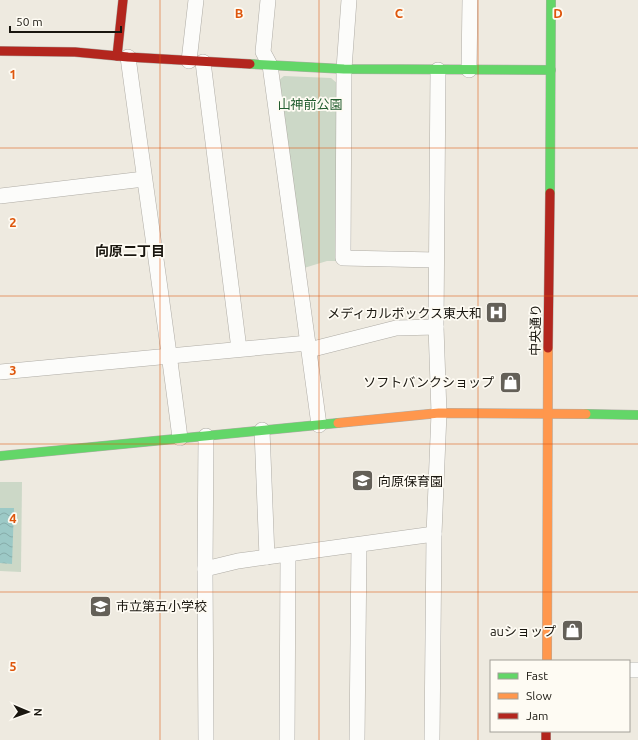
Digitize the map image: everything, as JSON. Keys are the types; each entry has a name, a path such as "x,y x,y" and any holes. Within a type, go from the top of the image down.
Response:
{"street":[{"path":"122,0 123,57 144,179 170,356 180,438"},
{"path":"196,0 196,61 239,349"},
{"path":"268,0 263,52 270,66 319,425"},
{"path":"349,0 344,69 343,258 436,260"},
{"path":"469,70 470,0"},
{"name":"中央通り","path":"547,660 552,0"},
{"path":"0,51 75,52 123,57 344,69 551,70"},
{"path":"432,740 434,534 439,413 436,327 438,70"},
{"path":"0,196 144,179"},
{"path":"0,372 239,349 309,347 396,328 436,327"},
{"path":"0,456 439,413 638,415"},
{"path":"262,430 267,557"},
{"path":"206,436 206,740"},
{"path":"205,569 238,561 434,534"},
{"path":"357,740 359,545"},
{"path":"287,740 288,555"}],"green space":[{"name":"山神前公園","path":"284,76 331,78 338,84 337,261 327,261 304,268 279,80"},
{"path":"0,482 22,482 21,572 0,571"}],"water":[{"path":"0,508 14,508 12,564 0,563"}],"traffic: fast":[{"path":"550,193 551,0"},
{"path":"250,64 344,69 551,70"},
{"path":"586,414 638,415"},
{"path":"0,456 338,423"}],"traffic: slow":[{"path":"547,660 548,348"},
{"path":"338,423 439,413 586,414"}],"traffic: jam":[{"path":"117,56 123,0"},
{"path":"0,51 75,52 128,57 250,64"},
{"path":"548,348 550,193"},
{"path":"546,732 546,740"}],"place":[{"name":"メディカルボックス東大和","path":"497,313"},
{"name":"ソフトバンクショップ","path":"510,382"},
{"name":"向原保育園","path":"362,481"},
{"name":"市立第五小学校","path":"100,606"},
{"name":"auショップ","path":"572,631"}],"district":[{"name":"向原二丁目","path":"130,251"}]}
